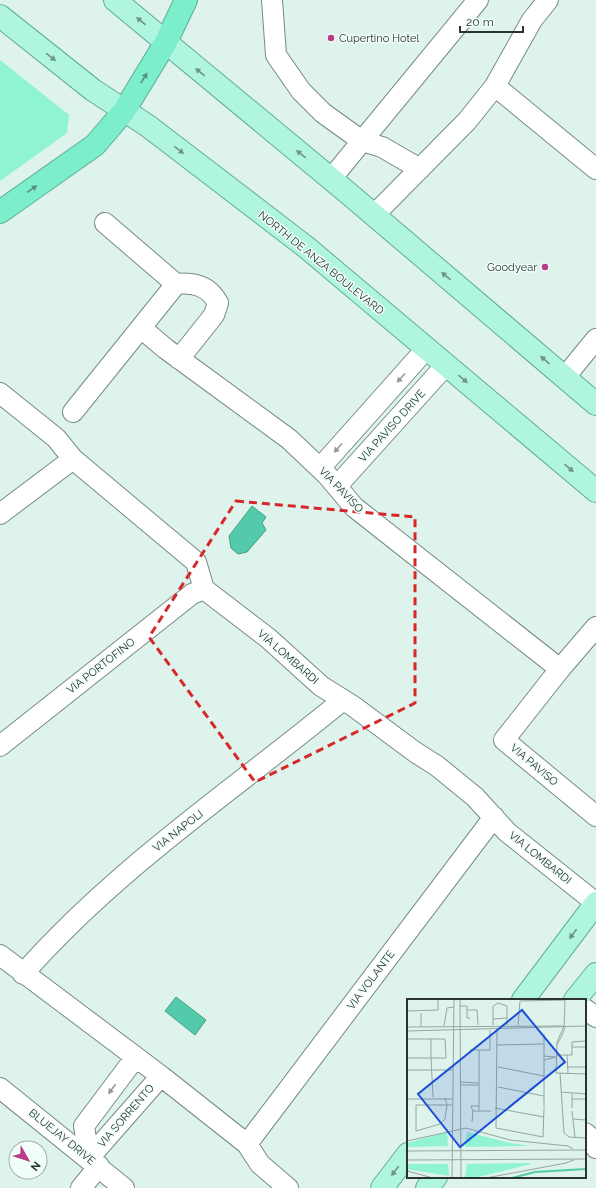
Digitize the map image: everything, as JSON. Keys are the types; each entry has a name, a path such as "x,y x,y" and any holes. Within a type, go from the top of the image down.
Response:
{"highway":[{"path":"0,212 95,145 124,111 166,42 186,0"}],"main road":[{"path":"115,0 374,215 596,404"},
{"name":"NORTH DE ANZA BOULEVARD","path":"0,16 93,90 148,126 306,247 596,491"},
{"path":"524,999 596,903"},
{"path":"576,999 596,974"},
{"path":"382,1188 407,1155"},
{"path":"427,1188 435,1178"}],"street":[{"path":"272,0 276,55 301,91 323,113 362,140 382,147 420,169"},
{"path":"331,179 478,0"},
{"path":"374,215 467,121 495,86 532,20 548,0"},
{"path":"495,86 596,169"},
{"path":"105,223 176,284 196,284 213,294 218,303 214,315 179,359"},
{"path":"73,412 176,284"},
{"name":"VIA PAVISO","path":"140,328 179,359 289,439 320,468 354,507 560,669"},
{"path":"565,377 596,339"},
{"path":"320,468 380,403 426,349"},
{"name":"VIA PAVISO DRIVE","path":"337,486 446,365"},
{"path":"0,393 56,438 73,459 196,562 204,589"},
{"path":"380,403 398,419"},
{"path":"356,428 375,444"},
{"path":"0,514 73,459"},
{"name":"VIA LOMBARDI","path":"204,589 268,638 321,686 415,752 438,766 475,797 507,832 596,903"},
{"name":"VIA PORTOFINO","path":"0,746 193,593 204,589"},
{"name":"VIA PAVISO","path":"596,627 560,669 504,740 596,816"},
{"name":"VIA NAPOLI","path":"23,974 41,952 132,868 343,700"},
{"name":"VIA VOLANTE","path":"247,1144 494,817"},
{"name":"VIA SORRENTO","path":"0,955 23,974 161,1076 247,1144 260,1164 288,1188"},
{"path":"586,1010 596,1017"},
{"name":"VIA SORRENTO","path":"94,1162 84,1126 135,1058"},
{"name":"VIA SORRENTO","path":"94,1162 161,1076"},
{"name":"BLUEJAY DRIVE","path":"0,1088 94,1162 124,1188"},
{"path":"586,1134 591,1138 596,1148"},
{"path":"81,1188 94,1162"}],"highlighted area":[{"path":"236,501 415,517 415,703 255,782 149,637"}],"shaded area":[{"path":"0,60 69,115 67,133 0,181"},
{"path":"252,506 266,517 262,523 266,530 247,552 238,554 231,548 229,536"},
{"path":"176,997 206,1020 195,1035 165,1011"}],"place":[{"name":"Cupertino Hotel","path":"331,38"},
{"name":"Goodyear","path":"545,267"}]}
